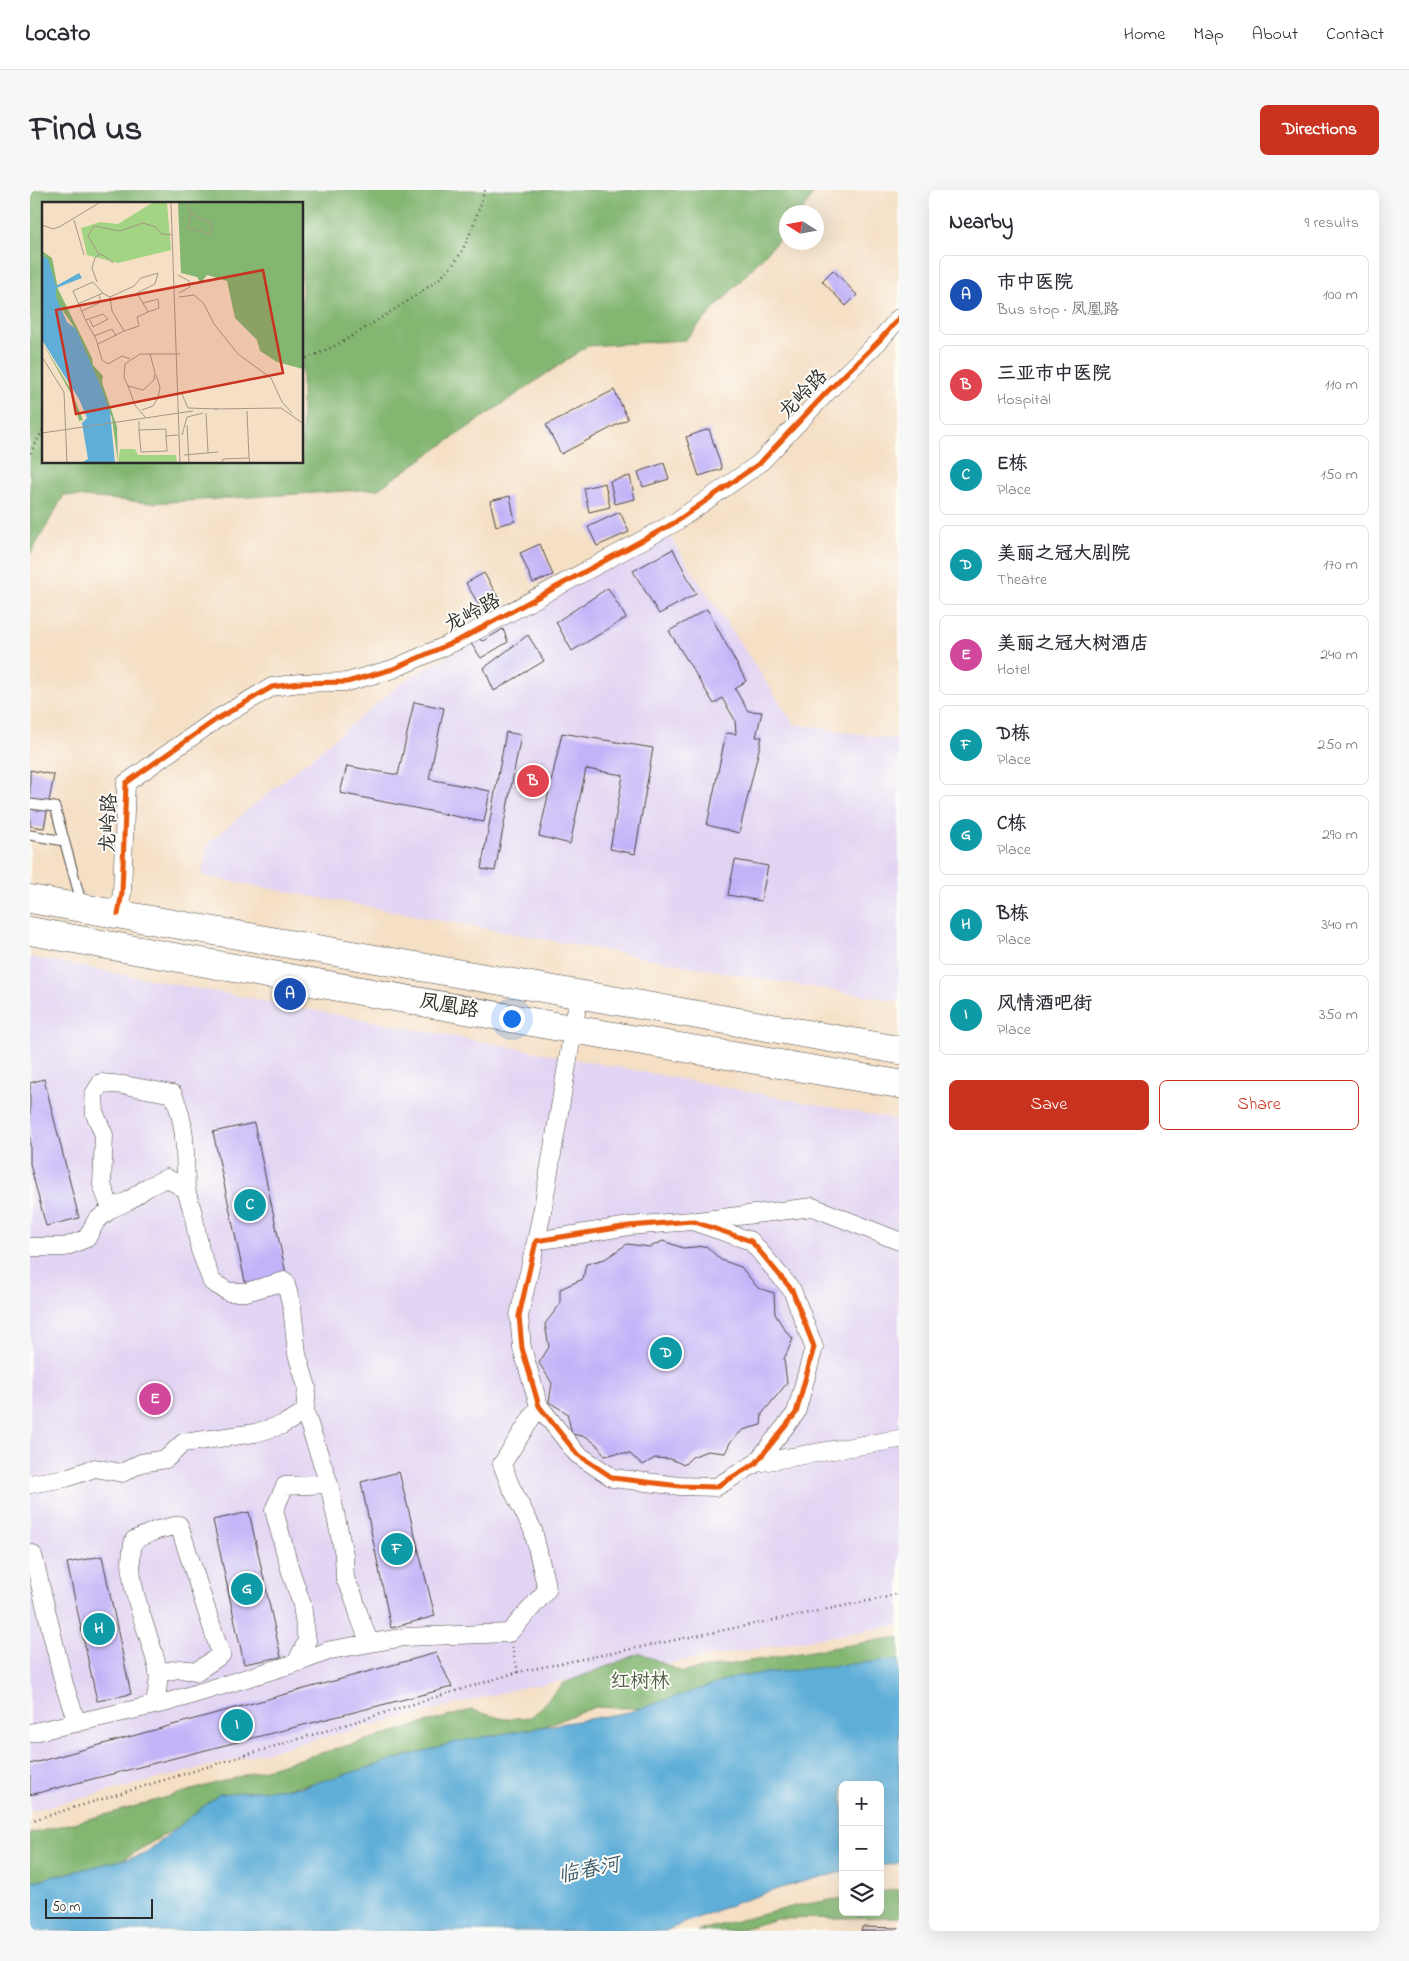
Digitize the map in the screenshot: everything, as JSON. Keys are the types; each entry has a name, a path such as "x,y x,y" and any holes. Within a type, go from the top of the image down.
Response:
{"highway":[{"name":"凤凰路","path":"30,898 897,1049"},
{"name":"凤凰路","path":"30,931 574,1029 899,1084"}],"street":[{"name":"龙岭路","path":"118,914 122,893 126,783 217,719 272,687 300,683 347,682 393,669 462,639 674,523 760,462 826,393 880,341 899,318"},
{"path":"579,995 544,1207 519,1316 522,1348 539,1406 578,1454 614,1478 680,1486 716,1487 756,1464 899,1439"},
{"path":"110,1209 102,1184 104,1135 95,1114 94,1094 101,1083 173,1094 178,1106 185,1141 186,1190 193,1213 200,1250 212,1282 229,1292 246,1292 285,1281 292,1307 297,1354 307,1387 305,1412 330,1484 344,1555 345,1579 353,1595 369,1642"},
{"path":"30,1247 64,1246 88,1238 96,1220 110,1209 128,1202 148,1187 167,1178 186,1190"},
{"path":"536,1241 629,1226 813,1207 899,1241"},
{"path":"692,1221 751,1241 792,1290 814,1347 796,1413 756,1464"},
{"path":"30,1733 155,1705 296,1663 331,1650 369,1642 434,1635 509,1633 547,1590 533,1530 510,1485 502,1464 539,1406"},
{"path":"30,1484 66,1478 95,1468 122,1473 141,1463 166,1459 183,1443 254,1433 282,1425 305,1412"},
{"path":"296,1663 307,1642 303,1614 274,1510 284,1486 330,1484"},
{"path":"155,1705 158,1672 140,1612 132,1575 132,1551 134,1540 157,1530 179,1525 187,1545 210,1626 221,1655 197,1671 179,1669 158,1672"},
{"path":"30,1553 33,1555 59,1666 77,1723"}],"lane":[{"path":"30,804 55,807 82,908"},
{"path":"30,835 64,841"}],"path":[{"path":"304,359 320,354 373,324 427,288 451,268 465,246 485,190"},
{"path":"30,453 42,432"},
{"path":"30,1821 518,1672 887,1598 899,1592"},
{"path":"509,1633 518,1672"}],"shaded area":[{"path":"667,533 794,724 899,740 899,1001 749,977 202,876 208,843 404,681"},
{"path":"30,957 899,1120 899,1625 520,1688 30,1811"}],"green space":[{"path":"30,190 815,190 806,205 779,205 779,239 685,340 587,346 378,489 151,503 64,495 30,555"},
{"name":"红树林","path":"899,1637 899,1665 664,1709 595,1707 496,1744 372,1773 225,1799 110,1867 30,1888 30,1834 112,1813 471,1710 504,1719 531,1717 564,1683 641,1653 682,1672"},
{"path":"899,1889 899,1917 777,1919 735,1931 697,1931 795,1906 839,1899 839,1916 884,1916 884,1891"}],"water":[{"name":"临春河","path":"899,1659 899,1863 884,1865 884,1781 839,1781 839,1873 752,1897 665,1931 30,1931 30,1882 143,1855 219,1794 302,1787 455,1742 629,1712 739,1676"}],"building":[{"path":"833,270 857,295 846,306 822,281"},
{"path":"614,390 628,419 561,454 546,425"},
{"path":"709,429 722,469 699,476 686,437"},
{"path":"664,463 669,479 643,487 638,472"},
{"path":"630,476 635,499 615,504 610,481"},
{"path":"605,483 610,507 589,512 584,488"},
{"path":"510,496 515,521 496,526 490,501"},
{"path":"620,512 629,532 597,546 588,527"},
{"path":"540,544 553,575 533,583 520,553"},
{"path":"673,549 696,594 659,614 633,571"},
{"path":"484,573 499,599 482,610 466,583"},
{"path":"608,588 626,618 572,651 556,622"},
{"path":"707,609 746,681 735,689 748,711 762,712 756,737 762,737 739,833 707,825 726,733 736,734 735,720 722,698 714,704 669,631"},
{"path":"503,629 508,642 481,658 470,642 476,638 483,641"},
{"path":"528,635 544,661 494,691 484,668"},
{"path":"414,702 444,708 429,779 490,791 484,822 340,793 347,766 398,775"},
{"path":"506,732 521,735 495,871 481,869"},
{"path":"562,733 653,748 635,854 610,849 623,775 586,769 570,844 539,836"},
{"path":"30,770 54,775 44,828 30,826"},
{"path":"735,860 768,866 761,901 728,895"},
{"path":"44,1079 79,1218 46,1226 30,1164 30,1083"},
{"path":"254,1123 287,1278 246,1286 213,1132"},
{"path":"663,1241 683,1248 706,1246 721,1260 741,1267 758,1288 774,1293 775,1314 793,1339 784,1359 787,1383 762,1414 761,1425 743,1430 731,1441 725,1453 707,1451 692,1457 684,1465 671,1459 655,1458 643,1465 630,1454 617,1453 605,1456 597,1445 587,1437 572,1434 567,1413 549,1402 552,1383 539,1363 549,1347 545,1324 560,1304 560,1289 583,1279 586,1264 605,1259 627,1244 650,1247"},
{"path":"399,1472 435,1616 391,1628 361,1482"},
{"path":"249,1512 281,1657 244,1664 213,1520"},
{"path":"102,1556 131,1694 97,1701 67,1563"},
{"path":"436,1653 452,1687 30,1795 30,1764"},
{"path":"862,1927 899,1928 899,1931 861,1931"}],"cycle path":[{"path":"118,914 122,893 126,783 217,719 272,687 300,683 347,682 393,669 461,639 674,523 760,463 899,318"},
{"path":"692,1221 751,1241 792,1290 814,1347 796,1413 756,1463 716,1487 680,1486 613,1478 577,1454 539,1406 522,1348 519,1316 536,1241 629,1226 692,1221"}],"place":[{"name":"三亚市中医院","path":"533,781"},
{"name":"市中医院","path":"290,994"},
{"name":"E栋","path":"250,1205"},
{"name":"美丽之冠大剧院","path":"666,1353"},
{"name":"美丽之冠大树酒店","path":"155,1399"},
{"name":"D栋","path":"397,1549"},
{"name":"C栋","path":"247,1589"},
{"name":"B栋","path":"99,1629"},
{"name":"风情酒吧街","path":"237,1725"}]}
